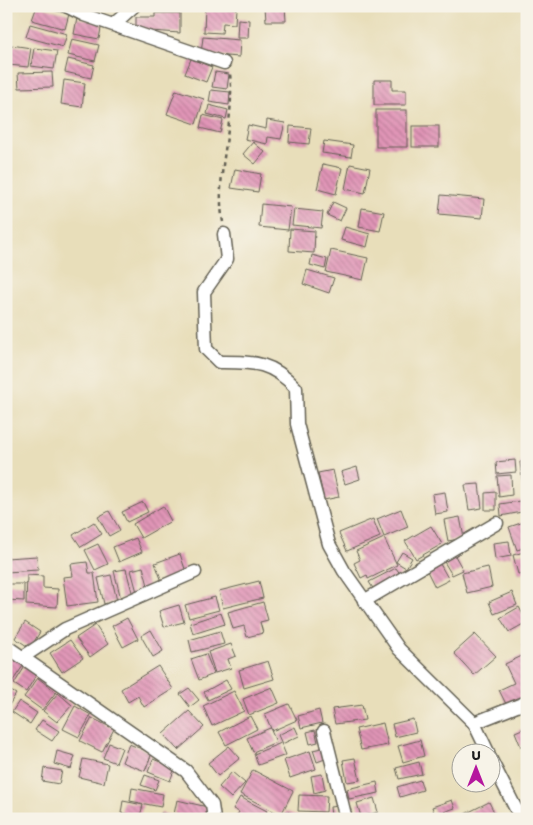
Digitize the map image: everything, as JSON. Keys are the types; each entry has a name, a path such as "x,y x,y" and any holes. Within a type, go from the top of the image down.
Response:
{"street":[{"path":"66,6 224,63"},
{"path":"114,24 134,6"},
{"path":"224,234 227,259 204,292 206,349 220,362 252,362 282,372 296,388 297,424 329,544 364,601 399,649 474,723 483,742"},
{"path":"364,601 497,523"},
{"path":"23,657 65,629 195,572"},
{"path":"6,646 186,771 212,805 214,819"},
{"path":"474,723 527,702"},
{"path":"324,731 346,819"},
{"path":"500,778 521,819"}],"path":[{"path":"224,63 230,72 232,93 220,204 224,234"}],"building":[{"path":"37,6 69,14 65,29 32,20"},
{"path":"79,6 97,6 88,15"},
{"path":"265,6 285,6 286,21 266,21"},
{"path":"205,7 236,8 235,24 223,23 222,33 204,32"},
{"path":"155,13 180,13 180,33 136,30 136,17 155,17"},
{"path":"77,18 102,23 99,39 74,34"},
{"path":"238,19 249,20 248,38 237,38"},
{"path":"30,24 67,34 63,47 26,37"},
{"path":"203,37 240,40 239,57 201,54"},
{"path":"72,39 99,45 95,61 68,55"},
{"path":"11,45 31,48 28,67 9,65"},
{"path":"34,48 57,51 54,69 31,66"},
{"path":"68,59 94,65 91,78 65,72"},
{"path":"191,59 212,67 206,82 185,74"},
{"path":"52,72 53,87 19,88 18,73"},
{"path":"215,72 229,74 227,89 212,87"},
{"path":"64,80 85,83 82,107 61,104"},
{"path":"374,80 392,80 392,90 406,90 406,105 374,105"},
{"path":"176,90 204,99 196,124 167,114"},
{"path":"211,90 230,92 229,105 209,102"},
{"path":"209,105 228,110 226,119 207,114"},
{"path":"376,110 407,110 407,147 376,147"},
{"path":"203,115 223,120 220,133 200,128"},
{"path":"267,120 285,123 281,139 268,137 267,144 245,139 248,125 266,129"},
{"path":"290,126 311,128 309,144 289,142"},
{"path":"412,126 439,126 439,147 412,147"},
{"path":"324,141 353,145 351,157 322,153"},
{"path":"253,142 265,152 255,164 243,154"},
{"path":"323,164 342,168 336,194 317,189"},
{"path":"350,164 370,168 365,193 345,189"},
{"path":"235,169 261,174 258,192 231,188"},
{"path":"441,195 484,199 482,218 439,214"},
{"path":"333,202 346,208 340,221 327,215"},
{"path":"261,204 291,207 288,230 259,227"},
{"path":"362,208 384,212 380,231 359,227"},
{"path":"294,209 323,212 321,228 292,225"},
{"path":"345,227 370,234 367,247 341,240"},
{"path":"290,229 315,231 314,253 289,251"},
{"path":"331,250 368,258 363,280 326,272"},
{"path":"312,255 327,259 325,269 310,265"},
{"path":"307,270 334,278 329,293 303,284"},
{"path":"515,460 516,472 497,474 496,462"},
{"path":"527,461 527,486 523,486 520,462"},
{"path":"357,467 360,479 345,484 341,472"},
{"path":"333,470 339,497 324,500 318,473"},
{"path":"511,475 512,495 499,497 497,476"},
{"path":"479,484 482,508 469,510 465,485"},
{"path":"445,492 448,512 435,514 432,494"},
{"path":"496,492 496,510 485,510 485,493"},
{"path":"527,500 527,511 501,516 500,504"},
{"path":"143,502 148,512 127,522 122,512"},
{"path":"163,506 171,521 141,538 133,524"},
{"path":"401,509 408,527 384,537 377,519"},
{"path":"109,511 120,530 109,536 98,517"},
{"path":"460,517 464,538 448,541 444,520"},
{"path":"373,519 380,537 347,551 339,533"},
{"path":"527,521 527,547 517,550 509,527"},
{"path":"94,522 102,534 81,547 73,535"},
{"path":"431,526 442,544 416,559 405,541"},
{"path":"136,538 142,552 119,562 113,547"},
{"path":"384,538 397,565 368,579 367,575 361,578 354,563 360,560 356,551"},
{"path":"509,541 511,556 495,559 493,543"},
{"path":"98,544 108,564 95,570 85,550"},
{"path":"402,552 412,558 406,568 396,562"},
{"path":"524,552 527,572 518,574 513,555"},
{"path":"180,554 187,575 163,584 155,563"},
{"path":"454,554 463,570 452,575 443,560"},
{"path":"37,556 38,570 6,572 6,558"},
{"path":"87,562 89,573 94,573 98,602 67,606 63,577 73,576 71,564"},
{"path":"440,564 449,580 435,587 427,571"},
{"path":"143,567 149,589 137,592 131,570"},
{"path":"488,567 492,587 467,593 462,573"},
{"path":"396,568 401,575 374,590 369,582"},
{"path":"126,569 133,596 121,599 114,571"},
{"path":"27,575 43,576 43,588 58,589 57,607 26,605"},
{"path":"111,575 117,601 104,604 98,578"},
{"path":"259,581 263,598 223,608 219,591"},
{"path":"6,584 24,584 24,601 6,600"},
{"path":"512,592 517,605 494,614 489,602"},
{"path":"215,597 219,610 189,618 185,605"},
{"path":"263,602 268,620 260,622 263,633 247,637 244,626 233,629 228,612"},
{"path":"179,605 184,622 164,627 159,611"},
{"path":"519,607 527,622 509,632 500,618"},
{"path":"221,613 225,624 193,634 190,623"},
{"path":"127,618 138,639 123,647 112,626"},
{"path":"25,622 40,632 30,648 15,638"},
{"path":"95,625 108,644 90,657 76,638"},
{"path":"151,630 163,651 153,657 141,636"},
{"path":"220,631 224,644 192,652 189,640"},
{"path":"475,634 496,656 474,675 454,653"},
{"path":"70,640 83,658 62,672 50,653"},
{"path":"527,643 527,654 522,646"},
{"path":"231,644 236,656 228,659 231,668 215,673 208,652"},
{"path":"6,651 25,663 10,685 6,683"},
{"path":"206,654 214,674 199,680 191,659"},
{"path":"524,655 527,660 527,700 508,708 499,690 514,683 505,664"},
{"path":"268,661 274,679 244,688 239,670"},
{"path":"26,665 38,672 26,692 14,684"},
{"path":"158,666 173,689 144,707 138,696 128,702 121,689"},
{"path":"38,678 56,692 42,710 24,697"},
{"path":"226,680 231,689 208,700 204,692"},
{"path":"272,687 279,703 249,715 243,699"},
{"path":"6,688 16,694 6,710"},
{"path":"189,688 199,700 190,707 180,694"},
{"path":"234,691 244,711 212,726 203,706"},
{"path":"58,693 72,705 57,722 43,711"},
{"path":"19,701 37,713 30,724 12,712"},
{"path":"289,704 297,720 272,731 265,714"},
{"path":"362,705 365,720 335,724 332,709"},
{"path":"75,706 91,715 79,737 63,729"},
{"path":"319,710 322,723 301,728 298,716"},
{"path":"189,711 204,727 178,750 163,734"},
{"path":"250,716 257,729 226,745 219,732"},
{"path":"92,718 114,729 102,752 80,741"},
{"path":"413,719 416,732 395,737 392,724"},
{"path":"42,720 59,731 52,741 35,730"},
{"path":"383,723 388,745 361,750 356,729"},
{"path":"295,727 299,736 282,744 278,735"},
{"path":"527,727 527,744 521,747 515,732"},
{"path":"270,728 276,742 253,752 247,738"},
{"path":"315,730 318,742 310,744 307,732"},
{"path":"420,740 424,756 403,762 398,746"},
{"path":"109,743 122,748 116,763 103,758"},
{"path":"281,743 286,755 258,765 254,754"},
{"path":"129,744 152,753 145,771 122,762"},
{"path":"229,746 240,758 218,776 208,763"},
{"path":"321,748 325,759 317,762 313,750"},
{"path":"57,751 75,756 71,769 54,764"},
{"path":"310,751 316,769 290,778 284,760"},
{"path":"355,758 360,780 347,782 343,760"},
{"path":"83,759 108,764 104,783 79,777"},
{"path":"153,759 175,768 170,781 148,772"},
{"path":"419,762 422,774 399,779 396,768"},
{"path":"44,768 62,771 59,784 42,781"},
{"path":"253,770 293,791 281,815 240,794"},
{"path":"232,772 245,783 231,798 219,787"},
{"path":"322,774 325,790 314,793 311,776"},
{"path":"145,775 159,780 155,790 141,785"},
{"path":"420,780 423,790 400,797 397,787"},
{"path":"377,782 379,793 349,799 347,789"},
{"path":"132,788 163,794 161,807 130,801"},
{"path":"299,795 327,796 326,812 298,811"},
{"path":"240,797 267,811 263,819 235,819 239,812 233,809"},
{"path":"374,798 378,812 361,817 357,803"},
{"path":"177,800 212,808 209,819 193,819 174,814"},
{"path":"452,800 455,808 435,815 432,807"},
{"path":"123,801 143,805 140,816 121,813"},
{"path":"489,802 497,818 467,819 465,814"},
{"path":"338,806 339,815 331,816 330,807"},
{"path":"286,811 303,819 283,819"},
{"path":"161,813 181,818 181,819 159,819"},
{"path":"458,814 459,819 444,819 444,818"}]}
